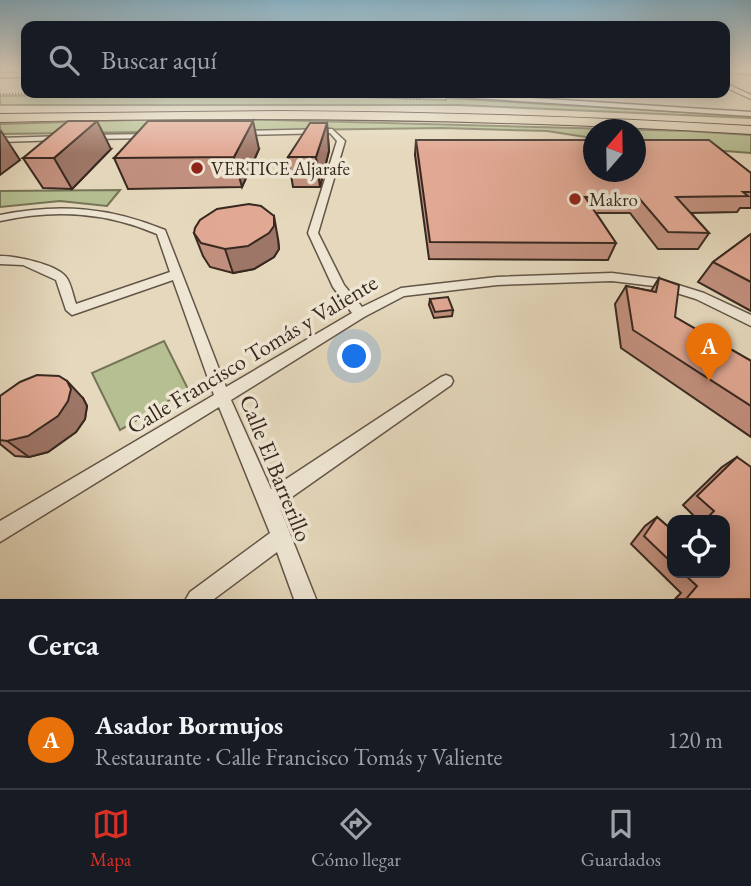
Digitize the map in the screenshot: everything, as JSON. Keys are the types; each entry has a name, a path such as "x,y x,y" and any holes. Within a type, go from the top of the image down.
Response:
{"highway":[{"path":"0,110 238,106 389,107 751,122"},
{"path":"0,118 230,114 505,118 751,130"},
{"path":"505,118 583,127"},
{"path":"646,132 751,142"}],"street":[{"path":"554,98 751,114"},
{"path":"236,134 332,131 341,141 313,233 339,287 360,314"},
{"path":"0,139 154,135"},
{"path":"0,147 11,139"},
{"name":"Calle El Barrerillo","path":"0,218 61,210 100,211 133,219 161,232 222,396 268,502 279,538 305,599"},
{"path":"0,260 9,259 40,266 61,278 72,310 177,274"},
{"name":"Calle Francisco Tomás y Valiente","path":"0,532 222,396 401,292 497,281 612,277 655,282 700,296 751,321"},
{"path":"268,502 446,381"},
{"path":"197,599 279,538"}],"green space":[{"path":"0,98 446,98 751,118 458,105 0,105"},
{"path":"201,118 583,128 583,136 547,131 442,128 0,134 0,124"},
{"path":"646,130 751,135 751,153 646,145"},
{"path":"120,190 107,206 60,201 0,207 0,191"},
{"path":"164,341 188,389 120,430 92,373"}],"building":[{"path":"68,121 97,121 54,158 23,158"},
{"path":"148,121 253,121 234,157 114,158"},
{"path":"310,123 327,123 316,157 288,157"},
{"path":"416,140 583,140 583,182 646,182 646,140 709,140 751,173 751,192 743,192 748,196 676,197 709,233 668,232 638,197 585,197 616,243 430,242"},
{"path":"249,204 261,206 274,216 274,226 269,233 248,246 225,249 201,243 194,233 200,220 217,209"},
{"path":"751,234 751,282 713,262"},
{"path":"659,278 679,285 675,317 751,361 751,406 633,330 626,286 656,292"},
{"path":"448,297 453,310 435,312 430,299"},
{"path":"37,375 59,376 67,381 71,389 68,401 58,416 28,436 0,440 0,396 20,382"},
{"path":"737,457 751,467 751,599 686,599 697,586 688,578 730,578 730,515 710,515 714,511 697,496"},
{"path":"657,517 667,526 667,558 644,536"}],"place":[{"name":"VERTICE Aljarafe","path":"197,168"},
{"name":"Makro","path":"575,199"},
{"name":"Asador Bormujos","path":"709,381"}]}
